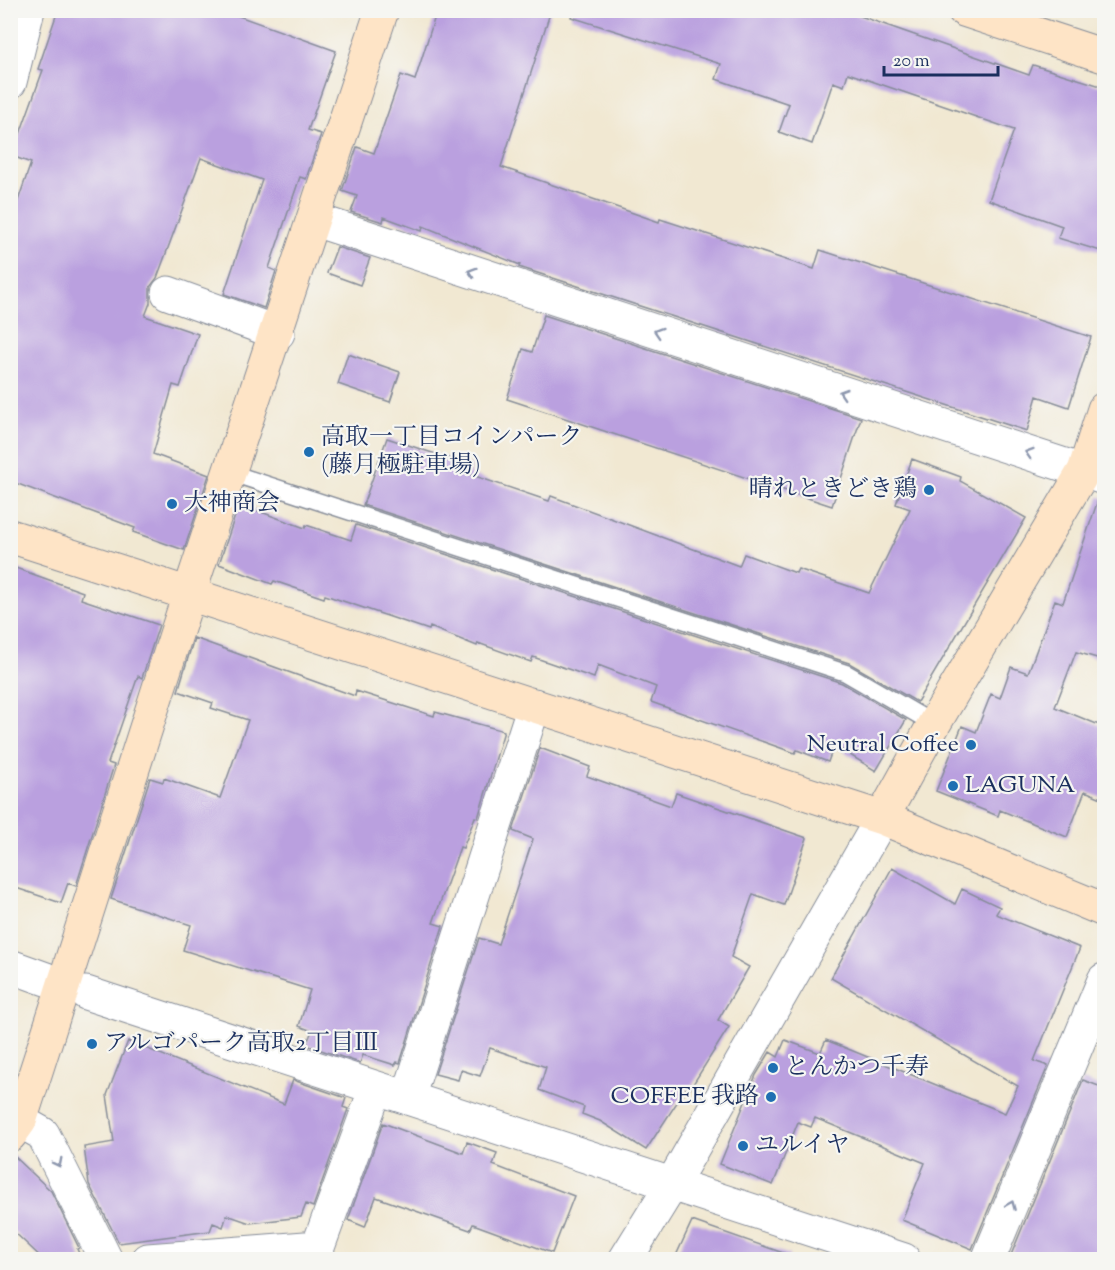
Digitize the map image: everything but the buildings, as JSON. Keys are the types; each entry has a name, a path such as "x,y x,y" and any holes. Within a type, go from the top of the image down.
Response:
{"street":[{"path":"10,82 28,10"},
{"path":"106,1260 44,1134 15,1128 189,594 278,333 382,10"},
{"path":"964,10 1104,56"},
{"path":"315,220 1094,475"},
{"path":"168,293 278,333"},
{"path":"625,1260 672,1184 934,724 1094,475 1104,409"},
{"path":"10,536 882,818 1104,910"},
{"path":"408,1098 534,705"},
{"path":"10,966 46,979"},
{"path":"988,1260 1104,980"},
{"path":"86,993 904,1260"},
{"path":"148,1260 318,1247 376,1088"}],"lane":[{"path":"231,473 846,673 934,724"}],"place":[{"name":"高取一丁目コインパーク (藤月極駐車場)","path":"309,452"},
{"name":"晴れときどき鶏","path":"929,490"},
{"name":"大神商会","path":"172,504"},
{"name":"Neutral Coffee","path":"971,745"},
{"name":"LAGUNA","path":"953,786"},
{"name":"アルゴパーク高取2丁目Ⅲ","path":"92,1044"},
{"name":"とんかつ千寿","path":"773,1068"},
{"name":"COFFEE 我路","path":"771,1097"},
{"name":"ユルイヤ","path":"743,1146"}]}
